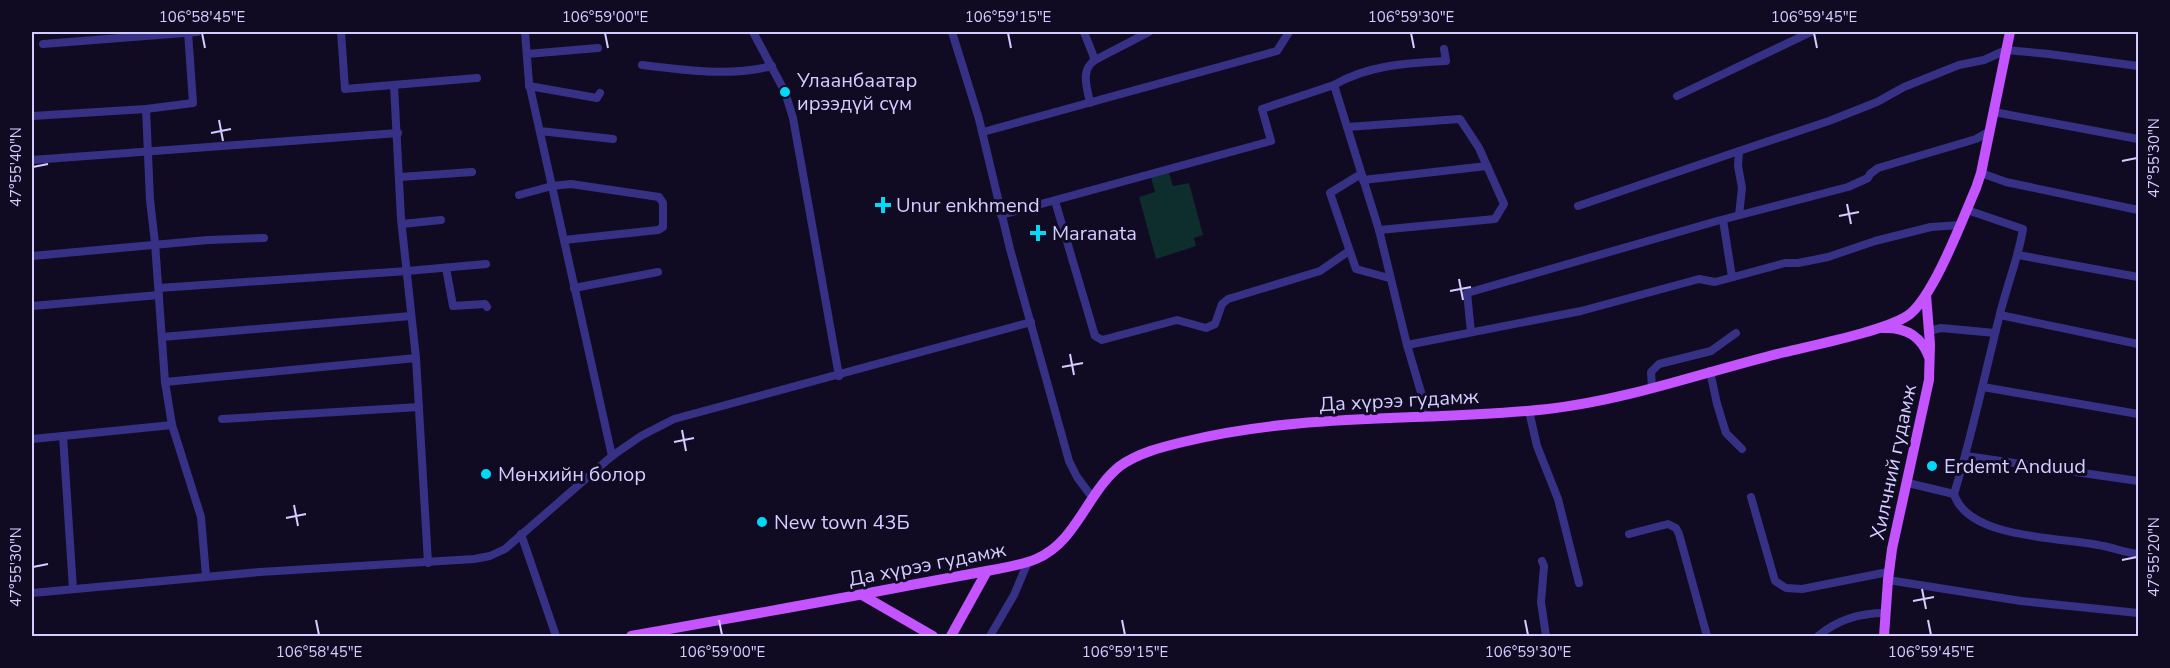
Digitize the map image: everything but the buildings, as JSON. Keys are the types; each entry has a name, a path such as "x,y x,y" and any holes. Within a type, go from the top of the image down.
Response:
{"main road":[{"name":"Да хүрээ гудамж","path":"631,636 862,595 1028,562 1058,545 1092,497 1117,469 1129,460 1182,442 1224,432 1266,426 1529,411 1585,403 1652,388 1874,329 1909,314 1926,295 1967,210 1981,173 2010,32"},
{"name":"Хилчний гудамж","path":"1884,636 1888,576 1926,397 1930,363 1926,295"},
{"path":"1908,331 1909,314"},
{"path":"1874,329 1894,328 1908,331 1922,342 1930,363"},
{"path":"951,636 987,571"},
{"path":"862,595 933,636"}],"street":[{"path":"32,116 146,109 193,103 188,32"},
{"path":"43,44 197,32"},
{"path":"341,32 345,89 477,78"},
{"path":"525,32 529,86 612,456"},
{"path":"753,32 772,66 793,118 839,376"},
{"path":"952,32 982,132 1001,215 1069,461 1077,477 1092,497"},
{"path":"1084,32 1095,60"},
{"path":"1090,103 1085,71 1089,64 1149,32"},
{"path":"982,132 1277,51 1289,32"},
{"path":"1677,96 1811,32"},
{"path":"527,54 598,48"},
{"path":"1001,215 1271,141 1262,109 1334,85 1353,74 1398,64 1446,61 1444,49"},
{"path":"1578,206 1829,121 1959,65 1984,60 2006,50 2139,66"},
{"path":"642,64 711,73 747,72 772,66"},
{"path":"394,85 402,224 416,358 428,563"},
{"path":"1334,85 1379,230 1389,278 1428,416"},
{"path":"529,86 584,97 597,98 600,93"},
{"path":"146,109 150,200 156,245 165,382 172,425 201,517 206,576"},
{"path":"1994,112 2139,139"},
{"path":"1347,127 1460,119 1479,148 1504,204 1495,219 1379,230"},
{"path":"540,131 613,139"},
{"path":"1471,332 1467,293 1739,215 1848,188 1868,178 1878,168 1976,139 1990,131"},
{"path":"32,160 398,134"},
{"path":"1739,151 1738,166 1742,188 1739,215"},
{"path":"1389,278 1356,269 1330,194 1362,177 1487,166"},
{"path":"400,177 472,171"},
{"path":"1981,173 2006,182 2139,210"},
{"path":"519,195 552,186 571,184 659,197 663,203 663,227 658,230 564,240"},
{"path":"1055,201 1095,336 1102,340 1177,320 1206,328 1215,324 1222,304 1228,299 1320,272 1349,251"},
{"path":"1967,210 2023,229 2018,255 1995,333 1966,456 1954,494 1959,506 1988,526 2139,554"},
{"path":"402,224 441,220"},
{"path":"1723,220 1732,277"},
{"path":"1407,345 1581,311 1699,279 1715,282 1785,263 1828,257 1931,227 1960,225"},
{"path":"32,256 208,240 264,238"},
{"path":"2018,255 2139,277"},
{"path":"32,306 159,292 486,264"},
{"path":"446,268 453,306 485,304 487,307"},
{"path":"574,288 658,272"},
{"path":"2000,315 2139,344"},
{"path":"162,337 411,316"},
{"path":"32,593 206,576 428,563 490,556 505,549 612,456 641,436 674,419 1031,322"},
{"path":"1929,331 1941,328 1995,333"},
{"path":"1652,388 1651,372 1659,364 1711,351 1736,333"},
{"path":"165,382 416,358"},
{"path":"1710,371 1726,433 1742,449"},
{"path":"1983,387 2139,414"},
{"path":"222,419 419,407"},
{"path":"1529,411 1537,446 1558,499 1579,583"},
{"path":"32,439 172,425"},
{"path":"63,436 73,589"},
{"path":"1966,456 2139,481"},
{"path":"1908,483 1954,494"},
{"path":"1751,497 1775,581 1786,588 1802,589 1888,576 2021,601 2139,613"},
{"path":"1629,534 1668,524 1676,528 1707,636"},
{"path":"521,534 556,636"},
{"path":"1542,561 1544,566 1541,612 1546,636"},
{"path":"990,636 1014,595 1028,562"},
{"path":"1818,636 1848,618 1885,613"}],"green space":[{"path":"1168,170 1173,186 1189,183 1203,235 1194,238 1196,246 1156,259 1139,197 1155,192 1150,174"}],"place":[{"name":"Улаанбаатар ирээдүй сүм","path":"785,92"},
{"name":"Unur enkhmend","path":"883,205"},
{"name":"Maranata","path":"1038,233"},
{"name":"Erdemt Anduud","path":"1932,466"},
{"name":"Мөнхийн болор","path":"486,474"},
{"name":"New town 43Б","path":"762,522"}]}
